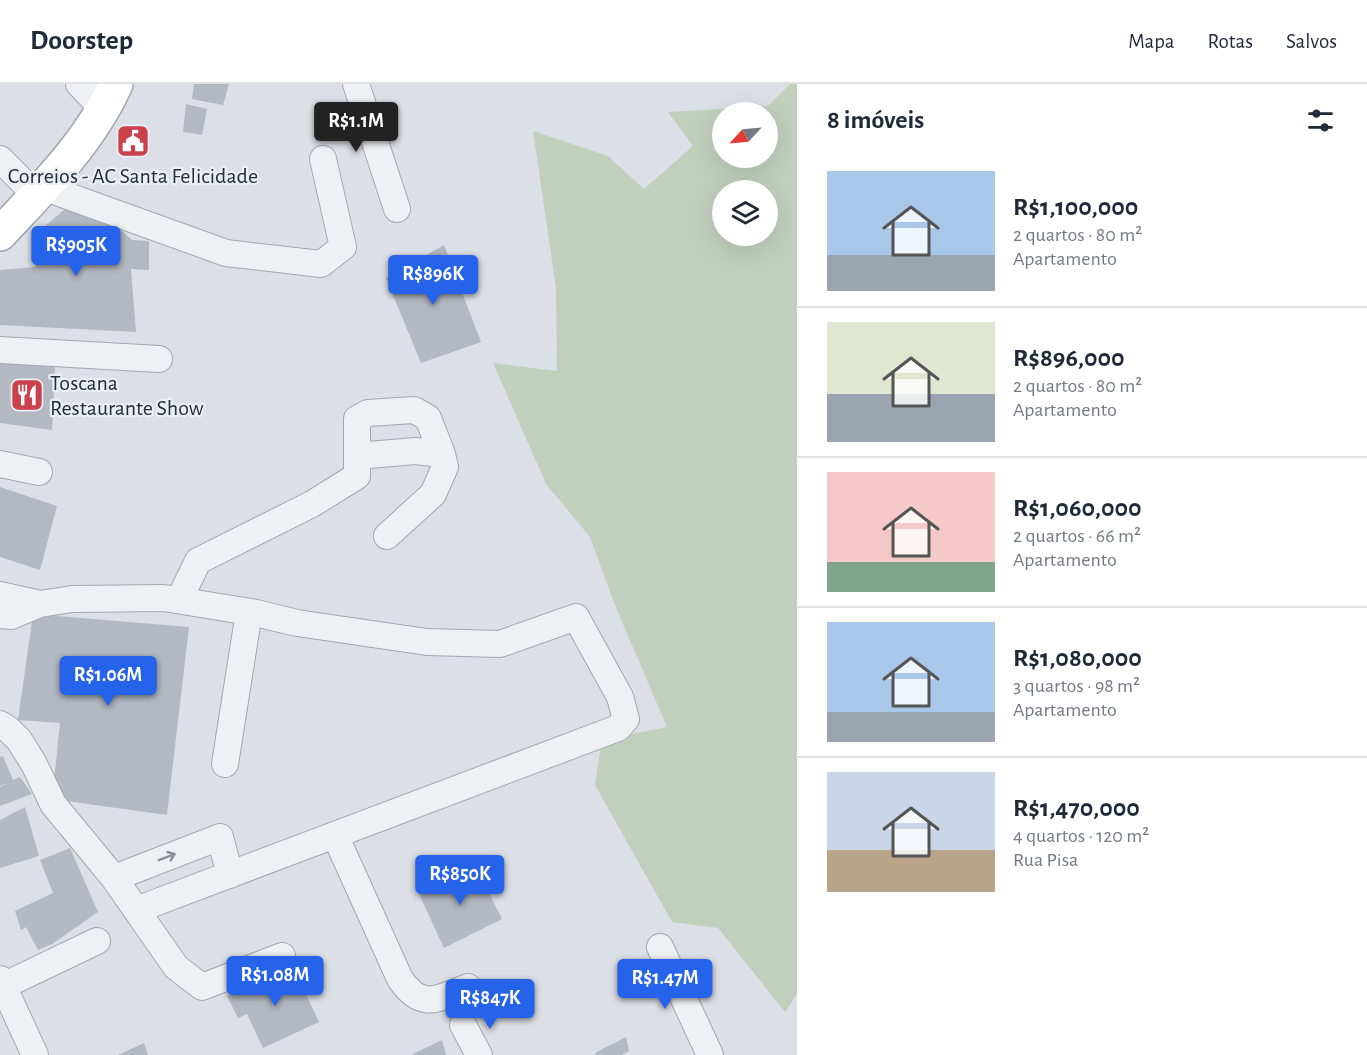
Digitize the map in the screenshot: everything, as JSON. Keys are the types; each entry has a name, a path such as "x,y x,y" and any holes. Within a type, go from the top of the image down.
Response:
{"main road":[{"path":"0,234 78,146 110,97"}],"street":[{"path":"79,84 110,97"},
{"path":"356,84 397,209"},
{"path":"0,159 40,191 226,253 321,264 343,247 323,159"},
{"path":"0,350 159,359"},
{"path":"178,600 198,561 312,504 357,476 357,419 368,413 414,410 428,418 445,467 433,494 387,536"},
{"path":"357,456 415,451 442,454"},
{"path":"0,464 39,472"},
{"path":"6,605 39,604 72,599 164,598 297,622 428,642 500,644 576,617 620,697 626,719 618,728 136,910"},
{"path":"225,764 249,612"},
{"path":"0,724 19,740 34,764 53,804 114,878 176,967 202,987 282,956"},
{"path":"335,835 400,979 409,992 422,999 434,1001 468,987"},
{"path":"114,878 220,837 230,875"},
{"path":"35,1055 1,982 97,941"},
{"path":"660,947 710,1055"},
{"path":"463,1024 479,1055"}],"green space":[{"path":"790,84 797,84 797,994 785,1012 718,928 672,922 595,785 602,740 667,727 614,603 590,537 546,484 493,363 557,371 556,288 533,131 608,156 644,189 693,146 668,112 712,109 712,168 778,168 778,102 772,102"}],"building":[{"path":"194,84 229,84 223,105 192,99"},
{"path":"186,104 207,109 202,135 183,132"},
{"path":"65,209 101,212 132,240 149,241 149,270 131,269 136,332 0,325 0,270 36,267 37,233"},
{"path":"444,245 481,342 421,363 386,278"},
{"name":"Toscana Restaurante Show","path":"0,363 55,367 52,430 0,423"},
{"path":"0,487 57,506 40,570 0,557"},
{"path":"33,614 189,627 167,815 52,799 60,723 18,720"},
{"path":"3,756 13,780 20,777 32,794 0,806 0,787 9,782 0,786 0,757"},
{"path":"25,807 39,856 0,868 0,820"},
{"path":"70,848 98,912 52,944 38,950 26,927 21,930 15,911 53,893 40,860"},
{"path":"475,865 502,919 444,948 418,892"},
{"path":"292,965 319,1022 263,1048 247,1014 238,1018 227,996"},
{"path":"626,1037 629,1051 622,1055 596,1055 595,1053"},
{"path":"442,1040 446,1055 411,1055"},
{"path":"144,1043 148,1055 118,1055"}],"place":[{"name":"Correios - AC Santa Felicidade","path":"133,141"},
{"name":"Toscana Restaurante Show","path":"27,395"}]}
